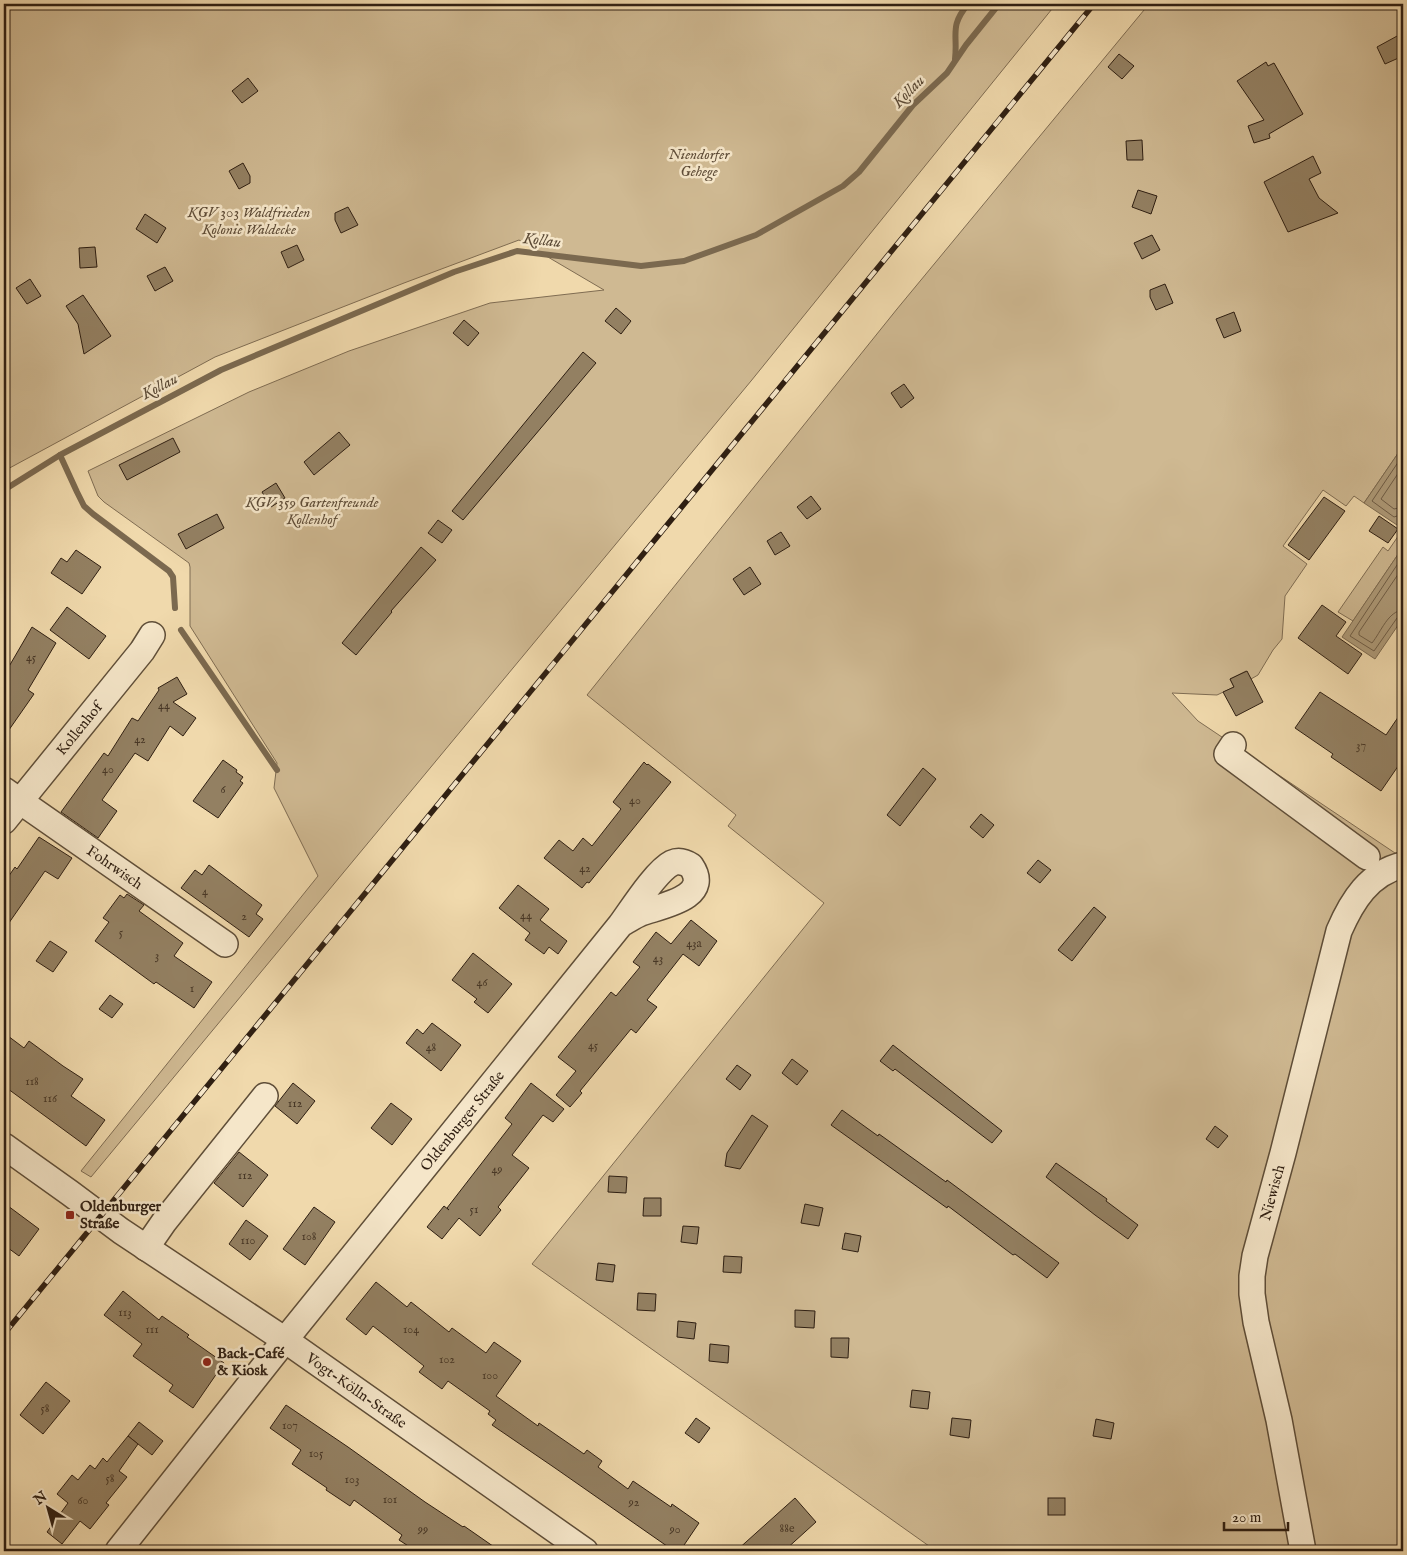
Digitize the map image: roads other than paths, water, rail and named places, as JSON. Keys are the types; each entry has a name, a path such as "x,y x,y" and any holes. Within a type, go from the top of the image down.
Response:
{"street":[{"name":"Kollenhof","path":"4,821 12,796 142,651 152,635"},
{"path":"1233,745 1227,754 1367,857"},
{"name":"Fohrwisch","path":"12,796 225,944"},
{"name":"Niewisch","path":"1303,1551 1279,1420 1256,1322 1252,1294 1252,1276 1255,1256 1339,930 1350,907 1365,886 1385,872 1403,865"},
{"name":"Oldenburger Straße","path":"118,1551 285,1340 621,924"},
{"path":"146,1248 164,1222 265,1096"},
{"name":"Vogt-Kölln-Straße","path":"4,1146 146,1248 285,1340 585,1551"}],"water":[{"path":"1403,446 1403,516 1397,525 1364,503"},
{"path":"1403,547 1403,618 1375,659 1342,637"}],"waterway":[{"path":"955,59 956,25 968,4"},
{"name":"Kollau","path":"4,490 60,455 221,370 454,272 517,251 641,266 684,261 756,235 843,186 859,172 913,105 947,73 966,45 999,4"},
{"path":"60,455 84,506 169,571 173,577 175,608"},
{"path":"181,630 277,770"}],"railway":[{"path":"4,1334 1094,4"}],"place":[{"name":"Oldenburger Straße","path":"70,1215"},
{"name":"Back-Café & Kiosk","path":"207,1362"}],"park label":[{"name":"Niendorfer Gehege","path":"699,162"},
{"name":"KGV 303 Waldfrieden Kolonie Waldecke","path":"249,220"},
{"name":"KGV 359 Gartenfreunde Kollenhof","path":"312,510"}]}
